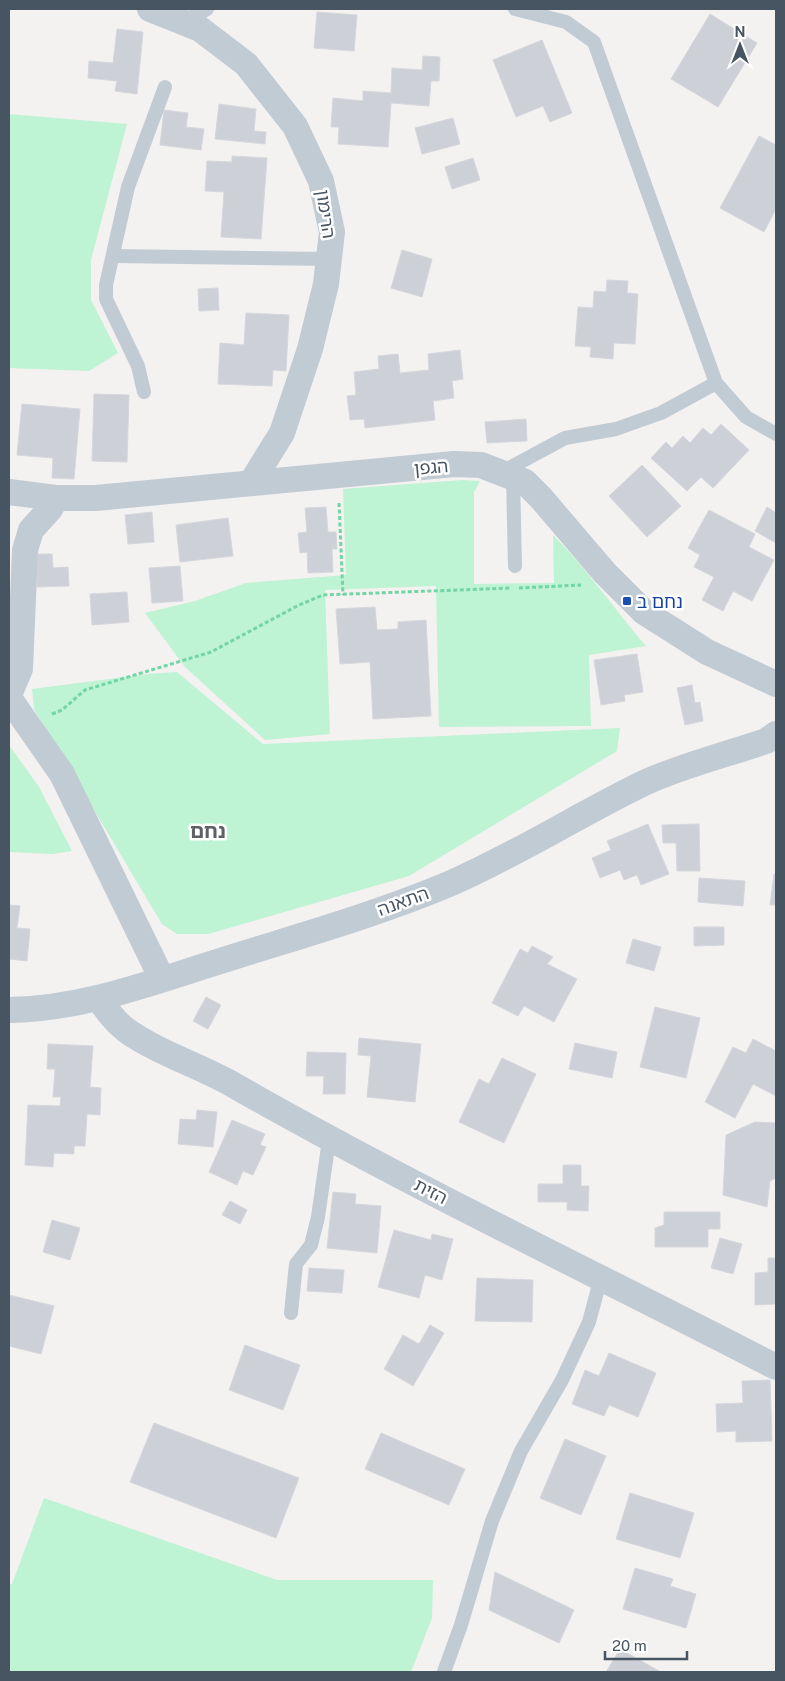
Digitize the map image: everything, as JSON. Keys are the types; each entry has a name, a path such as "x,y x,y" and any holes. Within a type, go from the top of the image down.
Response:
{"street":[{"name":"הרימון","path":"150,9 200,29 246,64 295,126 321,181 332,232 326,284 310,350 282,433 251,483"},
{"name":"הגפן","path":"9,492 56,498 96,498 454,464 481,465 525,482 616,584 644,612 707,652 776,684"},
{"path":"56,498 50,509 31,530 25,550 20,669 9,696 62,774 162,979"},
{"name":"התאנה","path":"9,1010 39,1010 98,998 426,893 499,860 644,783 686,766 766,741 776,734"},
{"name":"הזית","path":"98,998 110,1015 127,1030 222,1079 329,1140 776,1367"}],"lane":[{"path":"183,22 208,9"},
{"path":"515,9 566,22 594,42 716,383 746,417 776,434"},
{"path":"144,392 138,366 106,299 106,285 128,187 165,87"},
{"path":"113,256 329,259"},
{"path":"515,566 507,474 565,438 616,429 661,413 716,383"},
{"path":"290,1313 296,1264 311,1245 318,1217 329,1140"},
{"path":"444,1672 461,1625 492,1521 521,1450 562,1380 589,1322 601,1277"}],"path":[{"path":"338,475 343,594"},
{"path":"29,724 62,710 85,690 198,657 236,640 299,605 323,595 616,584"}],"green space":[{"path":"9,114 127,124 91,260 91,300 118,353 89,371 9,368"},
{"path":"462,480 480,481 474,492 474,584 554,583 553,535 577,561 646,646 589,655 591,726 439,727 436,586 325,590 330,734 265,740 185,667 145,613 195,601 246,583 346,575 343,489"},
{"path":"177,672 263,744 620,728 617,751 409,876 208,934 177,934 162,924 34,709 32,689"},
{"path":"9,745 39,787 72,851 52,854 9,852"},
{"path":"44,1498 277,1580 433,1580 432,1618 411,1672 9,1672 9,1584 12,1584"}],"building":[{"path":"317,12 357,15 354,51 314,48"},
{"path":"710,14 757,43 718,107 671,79"},
{"path":"117,29 143,32 137,94 115,91 117,81 88,78 89,61 113,63"},
{"path":"542,40 572,113 550,122 543,106 516,117 493,60"},
{"path":"423,56 440,57 439,81 431,81 429,106 391,103 388,147 338,144 339,127 331,127 333,98 363,101 363,91 391,93 392,68 422,70"},
{"path":"219,104 256,109 254,131 266,132 265,144 215,139"},
{"path":"164,110 188,113 186,127 204,129 201,150 160,145"},
{"path":"453,118 460,144 422,154 415,128"},
{"path":"759,136 776,145 776,209 764,232 720,208"},
{"path":"232,156 267,158 261,239 221,237 224,192 205,191 207,161 232,162"},
{"path":"473,158 480,180 452,189 445,167"},
{"path":"402,250 432,259 422,297 391,288"},
{"path":"607,280 628,281 627,293 638,294 635,344 614,343 613,359 590,357 591,347 575,346 578,307 593,308 594,291 606,292"},
{"path":"218,288 219,310 199,311 198,289"},
{"path":"246,313 289,315 286,371 273,370 272,386 218,384 220,343 244,345"},
{"path":"460,350 463,379 452,381 454,398 433,401 435,420 365,428 364,419 350,420 347,396 356,395 354,372 379,369 378,356 398,354 400,373 429,370 428,354"},
{"path":"94,394 129,395 127,462 92,461"},
{"path":"22,404 80,409 74,479 52,478 53,458 17,455"},
{"path":"526,419 527,441 487,443 485,422"},
{"path":"721,424 749,450 713,488 701,477 687,491 651,458 666,442 672,448 683,436 690,443 703,428 711,435"},
{"path":"642,465 681,506 647,537 609,496"},
{"path":"326,507 328,532 336,532 337,549 332,549 333,572 308,573 307,552 300,553 298,533 307,532 305,508"},
{"path":"767,507 776,513 776,543 755,531"},
{"path":"709,510 755,534 749,547 774,560 752,601 733,591 723,611 702,600 714,577 694,567 700,555 688,548"},
{"path":"152,512 154,542 128,544 125,515"},
{"path":"228,518 233,556 180,562 176,525"},
{"path":"37,554 52,554 53,568 68,567 69,586 37,587"},
{"path":"180,566 183,601 152,603 149,568"},
{"path":"127,592 129,622 92,625 90,594"},
{"path":"375,607 377,630 398,629 398,622 426,620 431,716 373,719 370,662 340,664 336,609"},
{"path":"637,654 643,692 624,695 625,701 601,705 594,660"},
{"path":"692,685 695,703 700,702 703,721 685,725 677,688"},
{"path":"648,824 669,874 641,885 637,875 624,880 620,870 600,878 592,858 611,850 607,841"},
{"path":"699,824 700,871 677,871 676,843 663,843 662,825"},
{"path":"774,874 776,874 776,905 770,905"},
{"path":"699,878 745,881 743,906 698,902"},
{"path":"9,905 20,906 17,928 30,929 27,961 9,959"},
{"path":"694,927 724,927 724,945 694,946"},
{"path":"633,939 661,947 654,971 626,963"},
{"path":"532,946 553,957 547,964 577,979 554,1022 524,1006 518,1016 492,1003 520,949 528,953"},
{"path":"206,997 221,1005 208,1029 193,1021"},
{"path":"655,1007 700,1018 686,1078 640,1067"},
{"path":"359,1038 421,1044 415,1102 367,1097 371,1056 358,1055"},
{"path":"753,1039 776,1051 776,1096 753,1084 735,1118 705,1102 733,1047 746,1053"},
{"path":"575,1043 617,1052 612,1078 569,1069"},
{"path":"48,1044 93,1046 90,1087 101,1088 100,1115 87,1114 85,1146 74,1146 74,1154 54,1153 53,1167 25,1165 28,1105 60,1106 61,1097 53,1097 55,1069 47,1069"},
{"path":"307,1052 346,1053 345,1094 323,1094 324,1076 306,1076"},
{"path":"502,1058 536,1074 504,1143 459,1122 479,1079 489,1084"},
{"path":"197,1110 217,1112 213,1147 178,1144 180,1119 196,1120"},
{"path":"232,1120 265,1134 260,1145 266,1147 253,1175 243,1171 237,1185 209,1172"},
{"path":"755,1122 776,1123 776,1178 770,1181 767,1207 723,1195 726,1135"},
{"path":"563,1165 581,1165 581,1186 589,1186 588,1211 567,1210 567,1202 538,1202 538,1184 563,1184"},
{"path":"333,1192 356,1194 355,1204 381,1206 377,1253 327,1248"},
{"path":"230,1201 247,1210 240,1224 222,1215"},
{"path":"664,1212 720,1212 720,1229 708,1229 708,1247 655,1247 655,1228 664,1225"},
{"path":"52,1220 80,1228 70,1260 43,1252"},
{"path":"394,1230 431,1240 432,1234 453,1239 442,1280 425,1275 419,1298 378,1287"},
{"path":"720,1238 742,1244 733,1274 711,1268"},
{"path":"768,1258 776,1258 776,1304 755,1305 755,1273 768,1272"},
{"path":"309,1268 344,1270 342,1293 307,1291"},
{"path":"477,1278 533,1280 532,1322 475,1321"},
{"path":"9,1295 54,1306 41,1354 9,1346"},
{"path":"430,1325 444,1333 413,1386 384,1369 403,1335 419,1344"},
{"path":"245,1345 300,1365 283,1410 229,1390"},
{"path":"609,1353 656,1373 638,1417 609,1405 604,1416 572,1404 585,1370 599,1376"},
{"path":"770,1380 772,1441 736,1442 736,1431 717,1432 716,1404 743,1403 742,1381"},
{"path":"154,1423 299,1478 276,1538 130,1482"},
{"path":"381,1433 465,1469 449,1505 365,1469"},
{"path":"565,1439 606,1456 581,1515 540,1498"},
{"path":"630,1493 694,1513 680,1558 616,1539"},
{"path":"635,1568 673,1579 670,1586 696,1594 686,1628 623,1609"},
{"path":"495,1572 574,1610 559,1643 489,1610"},
{"path":"620,1649 661,1672 606,1672"}],"place":[{"name":"נחם ב","path":"627,601"}],"district":[{"name":"נחם","path":"208,831"}]}
